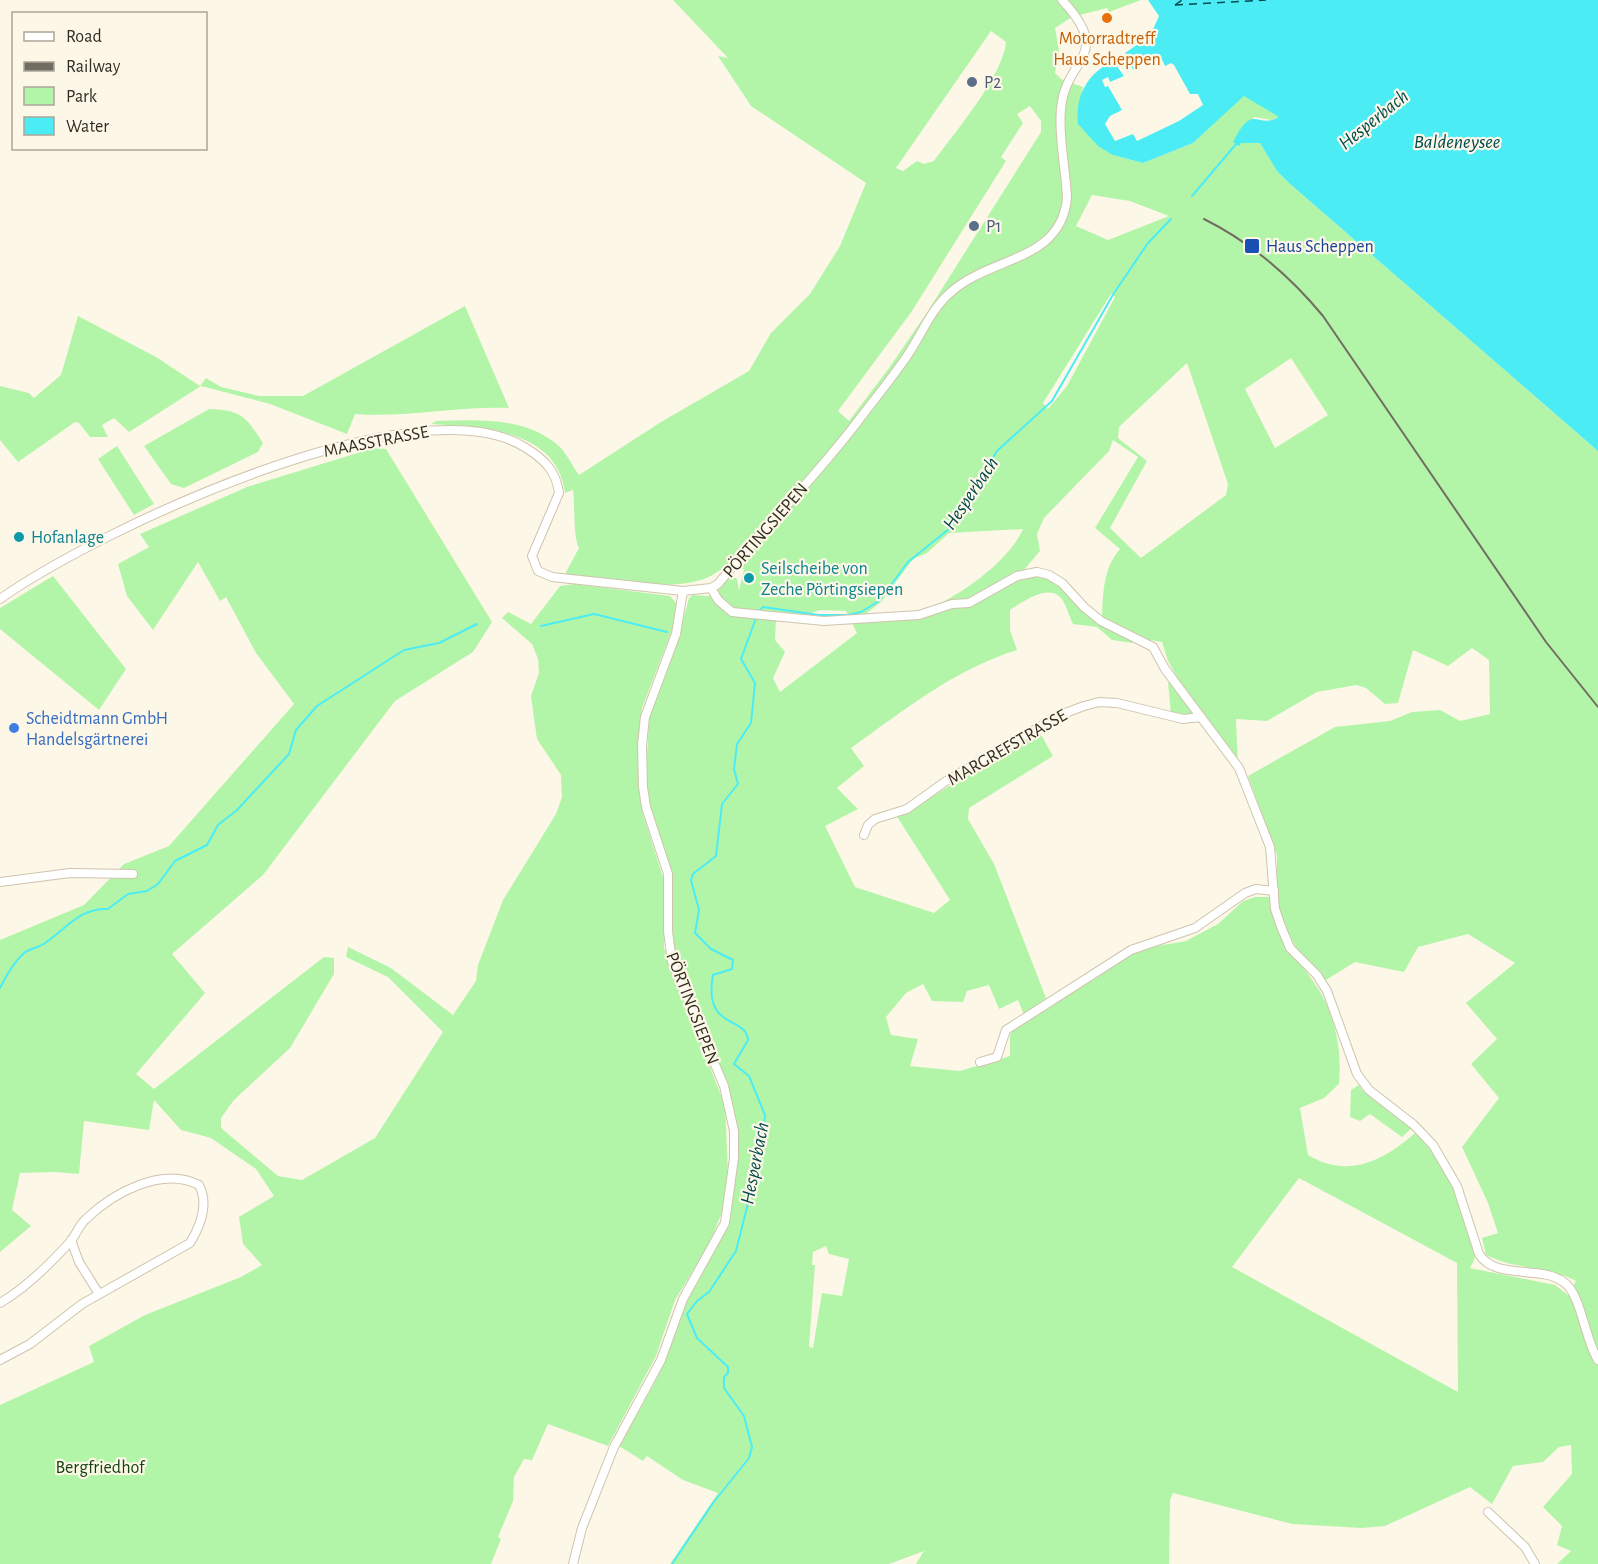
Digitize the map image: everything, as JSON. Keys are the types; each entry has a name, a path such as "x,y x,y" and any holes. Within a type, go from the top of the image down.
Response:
{"street":[{"name":"PÖRTINGSIEPEN","path":"573,1564 582,1528 614,1447 661,1360 683,1299 725,1223 729,1201 734,1151 729,1106 724,1086 672,962 668,931 668,874 646,807 643,787 645,717 676,634 683,591 711,588 718,584 843,440 907,356 932,313 948,294 979,272 1045,243 1056,231 1066,211 1067,198 1062,135 1063,99 1080,64 1087,40 1080,23 1062,0"},
{"name":"MAASSTRASSE","path":"0,599 51,567 97,543 271,467 397,433 456,429 514,441 542,458 552,470 560,493 532,556 538,571 552,577 683,591"},
{"path":"711,588 718,600 729,610 834,621 919,615 952,604 973,602 1017,576 1036,572 1049,574 1062,583 1084,607 1101,621 1153,647 1165,669 1239,768 1270,847 1275,909 1282,929 1290,948 1317,975 1327,991 1357,1074 1369,1090 1413,1124 1433,1145 1457,1186 1480,1256 1494,1266 1548,1276 1567,1284 1576,1298 1585,1334 1598,1360"},
{"name":"MARGREFSTRASSE","path":"864,836 868,825 875,819 907,808 946,781 1060,715 1084,706 1099,702 1117,703 1183,719 1201,717"},
{"path":"0,882 79,873 133,874"},
{"path":"980,1062 997,1057 1006,1030 1131,950 1195,928 1245,893 1256,889 1274,891"},
{"path":"0,1303 24,1286 71,1240 84,1221 120,1194 153,1181 177,1177 199,1185 205,1202 199,1229 190,1242 99,1294 60,1319 30,1344 0,1360"},
{"path":"71,1240 79,1262 99,1294"},
{"path":"1488,1512 1525,1547 1535,1564"}],"green space":[{"path":"673,0 1141,0 1109,12 1107,8 1072,17 1055,28 1059,51 1055,73 1061,79 1083,87 1079,104 1113,155 1143,163 1193,143 1244,95 1280,117 1272,120 1254,117 1241,143 1260,143 1277,171 1289,183 1598,451 1598,1564 1557,1564 1571,1551 1557,1545 1562,1526 1543,1507 1572,1474 1571,1445 1559,1447 1543,1462 1513,1466 1492,1504 1470,1487 1385,1526 1362,1528 1292,1524 1173,1493 1170,1500 1169,1564 916,1564 924,1551 889,1564 670,1564 718,1493 683,1480 647,1456 643,1461 619,1446 654,1384 685,1305 727,1227 737,1161 737,1130 733,1105 675,958 671,935 671,875 650,804 646,776 649,719 677,643 689,598 693,595 709,596 731,575 737,579 739,591 744,569 720,570 706,578 667,585 565,574 579,548 575,529 573,490 565,493 559,472 548,456 532,444 493,430 431,424 436,421 469,420 502,422 533,430 561,448 579,475 661,422 749,371 771,333 810,294 840,246 866,183 751,106 718,56 728,58","holes":["991,31 1006,42 1003,56 987,87 934,161 924,164 917,161 903,171 896,168","1030,106 1041,121 1041,132 926,314 849,421 838,411 912,311 1006,161 1001,157 1023,123 1017,114","1092,195 1130,201 1169,216 1108,240 1076,226","1111,294 1115,297 1067,386 1048,409 1043,403","1291,358 1328,415 1275,448 1245,389","1187,363 1228,484 1226,495 1141,558 1110,528 1147,461 1118,438 1119,427","1113,440 1138,457 1095,528 1120,549 1114,556 1107,573 1102,618 1150,640 1162,642 1168,661 1178,679 1168,683 1171,713 1188,716 1203,712 1238,764 1236,719 1267,721 1317,692 1356,685 1366,688 1385,704 1398,703 1413,650 1448,666 1472,648 1489,660 1490,714 1460,721 1440,710 1412,712 1390,721 1335,727 1248,776 1277,855 1277,897 1282,921 1299,953 1326,980 1355,962 1404,972 1418,947 1468,934 1515,963 1466,1003 1497,1039 1471,1064 1499,1098 1462,1147 1488,1203 1498,1233 1482,1238 1486,1255 1576,1281 1568,1295 1555,1285 1470,1268 1475,1258 1456,1188 1438,1158 1415,1133 1390,1152 1364,1164 1337,1166 1308,1155 1300,1108 1324,1098 1339,1084 1340,1059 1330,1012 1314,982 1281,936 1269,897 1255,897 1243,901 1218,924 1186,941 1151,947 1130,955 1016,1025 1010,1035 1010,1056 960,1071 910,1066 918,1039 891,1035 886,1017 906,993 923,984 932,1001 963,1002 967,991 989,985 999,1009 1018,1000 1024,1015 1046,998 994,864 968,819 969,808 1053,756 1039,731 907,812 896,815 950,900 934,913 855,887 825,826 858,809 837,788 864,766 851,748 930,692 972,668 1017,650 1010,630 1010,610 1021,603 1041,594 1055,594 1064,603 1073,624 1097,627 1112,640 1132,643 1135,640 1083,611 1063,585 1049,577 1023,571 1040,551 1037,534 1044,518 1109,451","1023,529 1016,542 993,567 964,590 948,599 913,614 863,616 881,602 913,559 927,553 949,533","820,610 846,611 857,633 780,692 773,678 785,652 775,640 776,619 803,616","1299,1178 1457,1263 1458,1392 1232,1267","826,1246 829,1254 849,1259 842,1296 822,1293 813,1348 809,1347 815,1265 812,1265 813,1252"]},
{"path":"465,306 509,408 355,414 347,434 270,404 201,386 129,432 114,418 102,425 108,437 90,437 79,423 75,422 18,462 0,440 0,386 29,393 34,398 61,375 78,316 156,357 200,386 206,378 221,387 259,396 303,396"},
{"path":"209,409 236,413 247,421 263,443 258,452 184,488 171,484 144,446"},
{"path":"117,446 154,504 134,515 98,459"},
{"name":"Bergfriedhof","path":"374,448 386,449 492,622 473,652 395,701 263,875 172,954 205,993 136,1074 154,1089 324,957 334,958 334,974 290,1048 234,1100 221,1118 221,1128 278,1176 302,1180 375,1138 443,1032 388,977 346,957 348,947 391,968 453,1015 476,981 478,965 503,900 556,814 562,797 561,775 537,739 531,696 539,673 538,659 532,644 502,618 508,612 531,624 560,586 574,584 670,596 677,604 674,625 642,708 638,744 638,786 643,814 665,884 664,948 725,1106 728,1172 722,1212 710,1243 675,1300 656,1356 608,1446 548,1424 532,1460 524,1459 514,1477 513,1501 498,1537 501,1539 491,1564 0,1564 0,1405 94,1362 89,1346 145,1315 241,1277 262,1265 243,1244 239,1217 274,1196 256,1169 211,1138 181,1130 154,1100 149,1130 84,1121 79,1174 20,1173 12,1210 31,1226 0,1252 0,940 84,905 124,864 169,846 294,704 256,653 226,597 220,601 198,562 153,630 127,596 118,564 149,547 140,534 247,487"},
{"path":"53,576 126,669 99,710 0,629 0,608"},
{"path":"1359,1085 1362,1090 1412,1128 1402,1137 1370,1114 1360,1121 1350,1117 1351,1090"}],"water":[{"name":"Baldeneysee","path":"1148,0 1598,0 1598,451 1289,183 1277,171 1260,143 1241,143 1239,146 1233,142 1240,130 1251,119 1265,121 1279,117 1244,96 1193,143 1143,163 1113,155 1098,146 1078,124 1079,104 1081,94 1090,79 1113,61 1124,76 1110,82 1108,77 1102,80 1122,110 1110,116 1105,124 1115,141 1133,134 1137,141 1179,121 1203,105 1198,94 1190,94 1174,65 1171,63 1165,66 1160,55 1133,70 1125,53 1150,36 1159,16"}],"waterway":[{"name":"Hesperbach","path":"1192,196 1237,143"},
{"name":"Hesperbach","path":"757,613 763,607 819,615 848,615 861,612 879,601 908,562 949,529 997,451 1052,401 1114,293 1148,243 1171,219"},
{"path":"541,626 594,614 667,632"},
{"name":"Hesperbach","path":"672,1564 713,1503 749,1458 752,1447 744,1416 724,1388 724,1377 728,1373 728,1367 697,1338 687,1314 697,1301 709,1292 736,1251 762,1148 765,1115 749,1076 734,1064 748,1040 746,1032 719,1014 714,1005 712,993 713,975 732,969 733,960 711,949 695,933 699,910 691,880 693,874 716,856 722,804 738,784 734,769 737,744 751,723 755,683 741,659 756,618"},
{"path":"0,988 26,951 43,945 82,915 98,909 108,909 128,894 147,891 158,884 175,861 207,845 218,825 237,810 289,754 296,730 317,706 404,650 439,643 477,624"}],"ferry route":[{"path":"1175,5 1182,0"},
{"path":"1175,5 1266,0"}],"railway":[{"path":"1204,219 1237,238 1268,261 1297,287 1323,316 1546,642 1598,707"}],"place":[{"name":"Motorradtreff Haus Scheppen","path":"1107,18"},
{"name":"P2","path":"972,82"},
{"name":"P1","path":"974,226"},
{"name":"Haus Scheppen","path":"1252,246"},
{"name":"Hofanlage","path":"19,537"},
{"name":"Seilscheibe von Zeche Pörtingsiepen","path":"749,578"},
{"name":"Scheidtmann GmbH Handelsgärtnerei","path":"14,728"}]}
